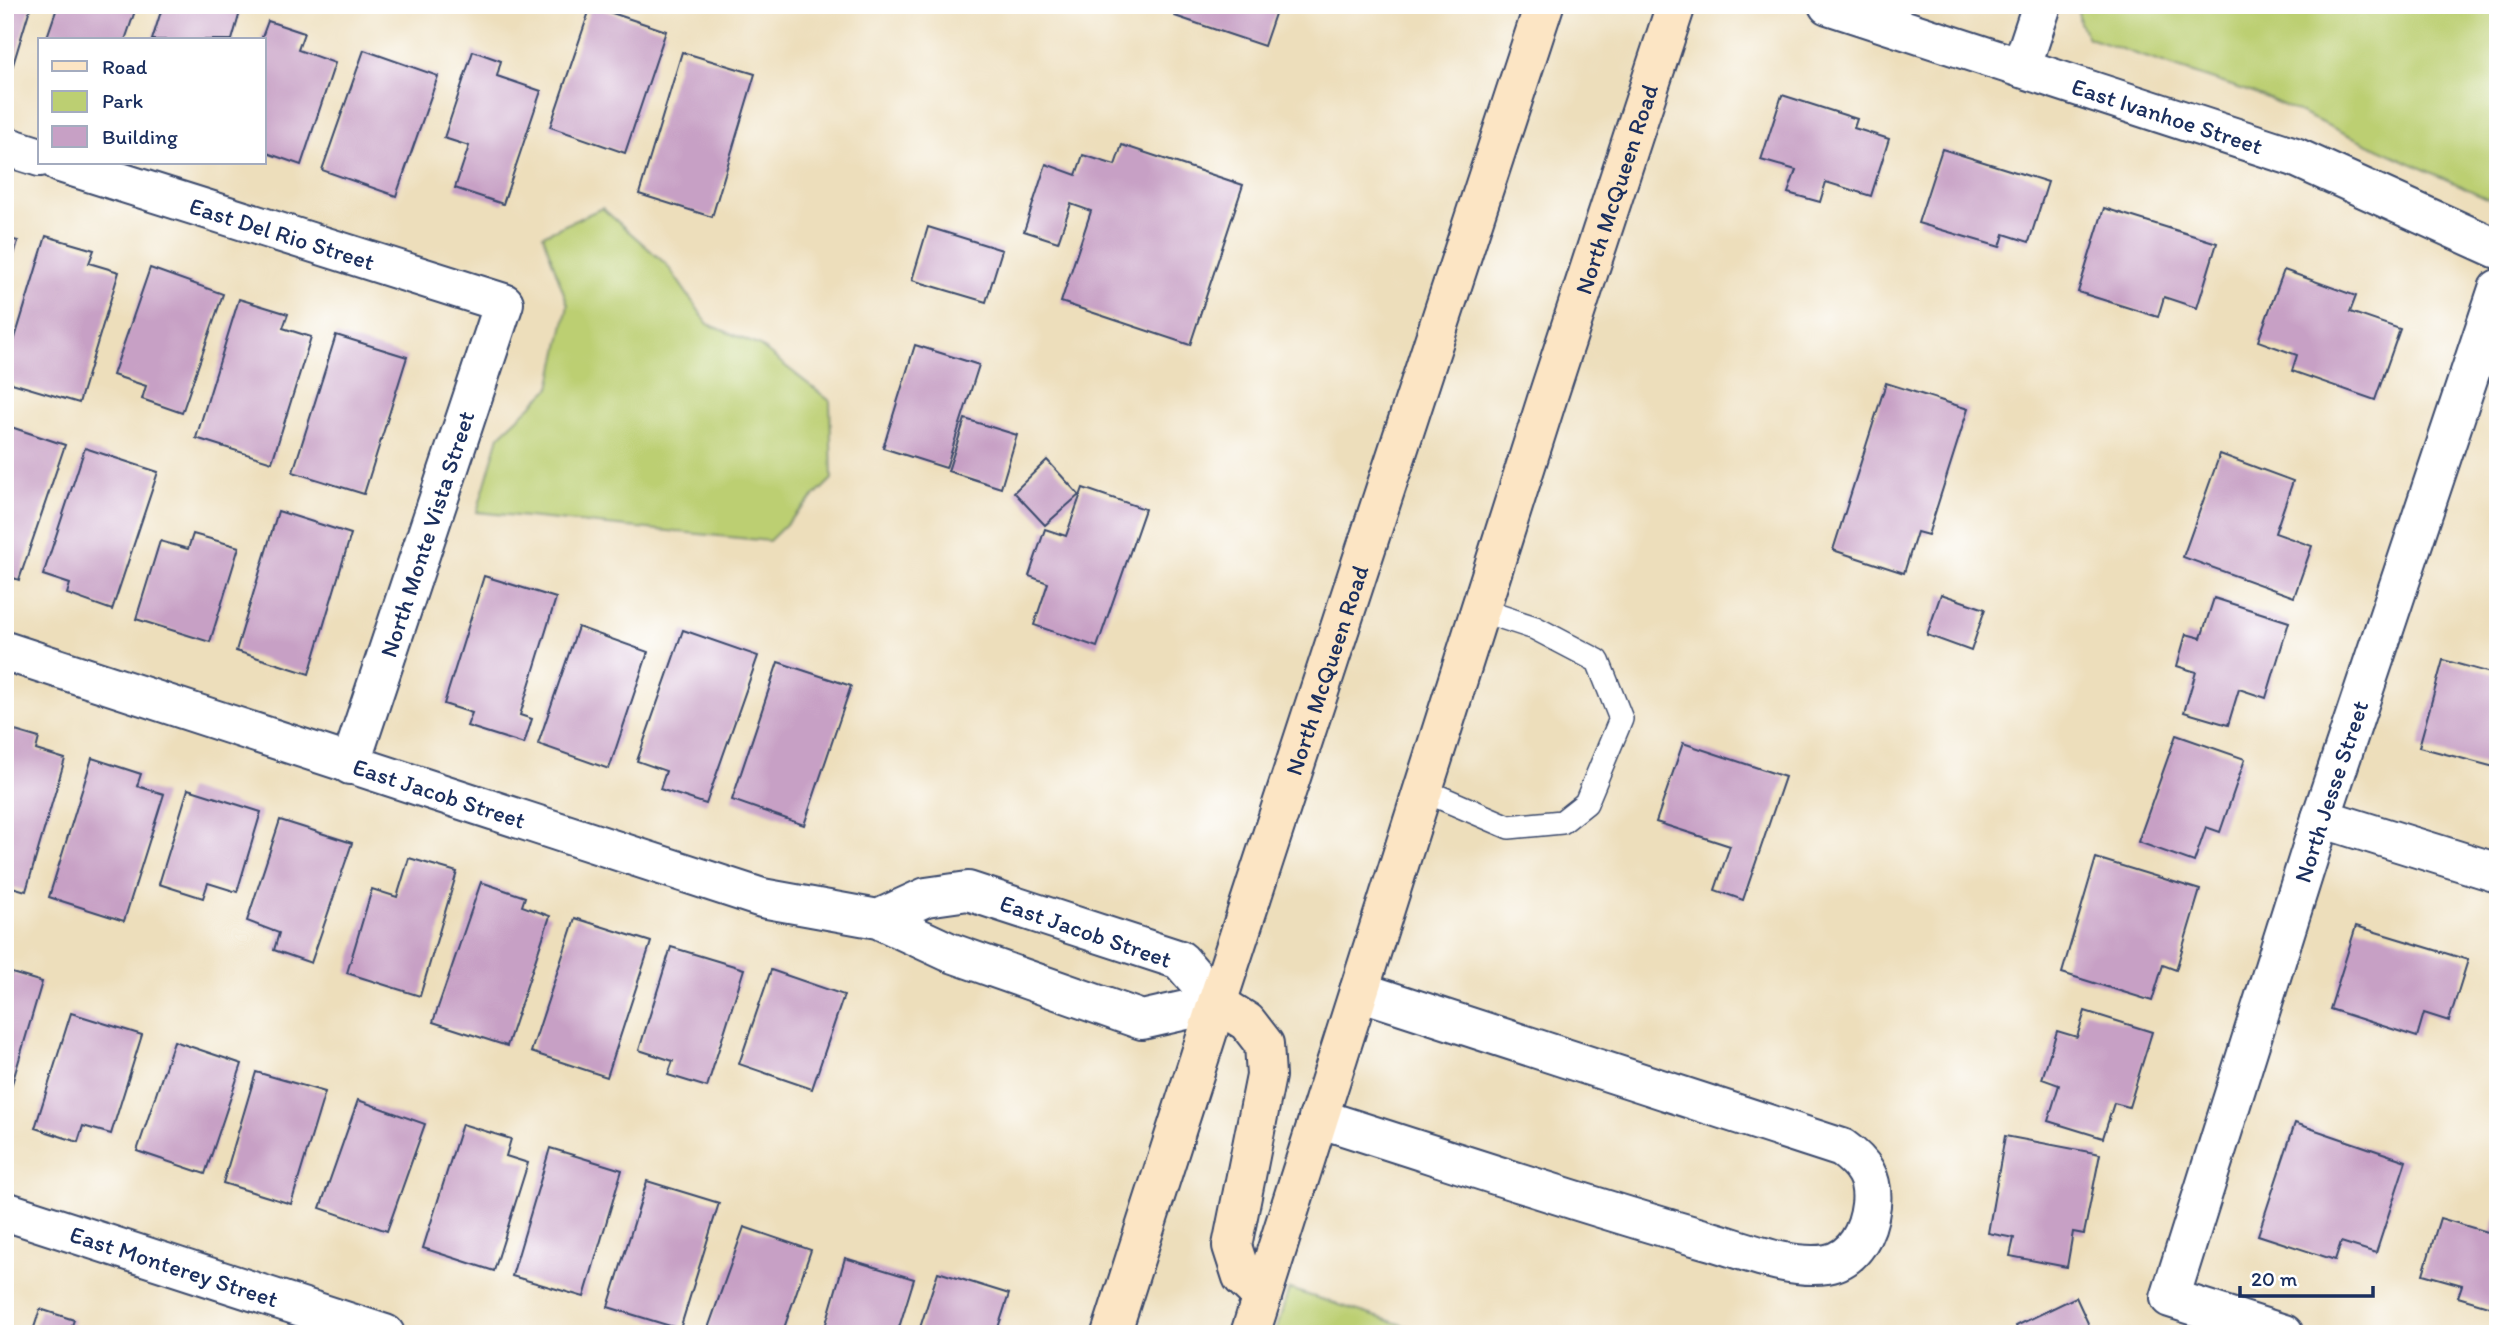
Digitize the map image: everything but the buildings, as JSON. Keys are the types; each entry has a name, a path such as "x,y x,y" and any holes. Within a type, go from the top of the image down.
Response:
{"main road":[{"name":"North McQueen Road","path":"1111,1334 1544,5"},
{"name":"North McQueen Road","path":"1250,1334 1676,5"},
{"path":"1217,1003 1247,1022 1264,1044 1266,1076 1232,1246 1242,1277 1262,1296"}],"street":[{"name":"East Ivanhoe Street","path":"1828,5 2295,157 2498,249"},
{"path":"2021,68 2042,5"},
{"path":"5,146 38,156"},
{"name":"East Del Rio Street","path":"63,164 504,303"},
{"name":"North Jesse Street","path":"2284,1334 2170,1298 2321,818 2498,289"},
{"name":"North Monte Vista Street","path":"350,765 504,303"},
{"name":"East Jacob Street","path":"5,651 762,898 878,919 949,952 1142,1020 1217,1003 1180,960 968,891 926,897 878,919"},
{"path":"2321,818 2498,873"},
{"path":"1318,1118 1683,1233 1803,1266 1830,1263 1847,1255 1863,1236 1873,1192 1859,1160 1842,1148 1359,991"},
{"name":"East Monterey Street","path":"5,1211 385,1334"}],"lane":[{"path":"1423,790 1509,827 1562,822 1586,803 1621,719 1598,661 1535,628 1480,610"}],"green space":[{"path":"2077,5 2498,5 2498,203 2265,97 2088,38 2080,23"},
{"path":"602,208 667,265 708,324 760,346 830,401 832,479 769,541 477,512 499,436 550,388 568,305 543,235"},
{"path":"1289,1289 1431,1334 1275,1334"}]}
